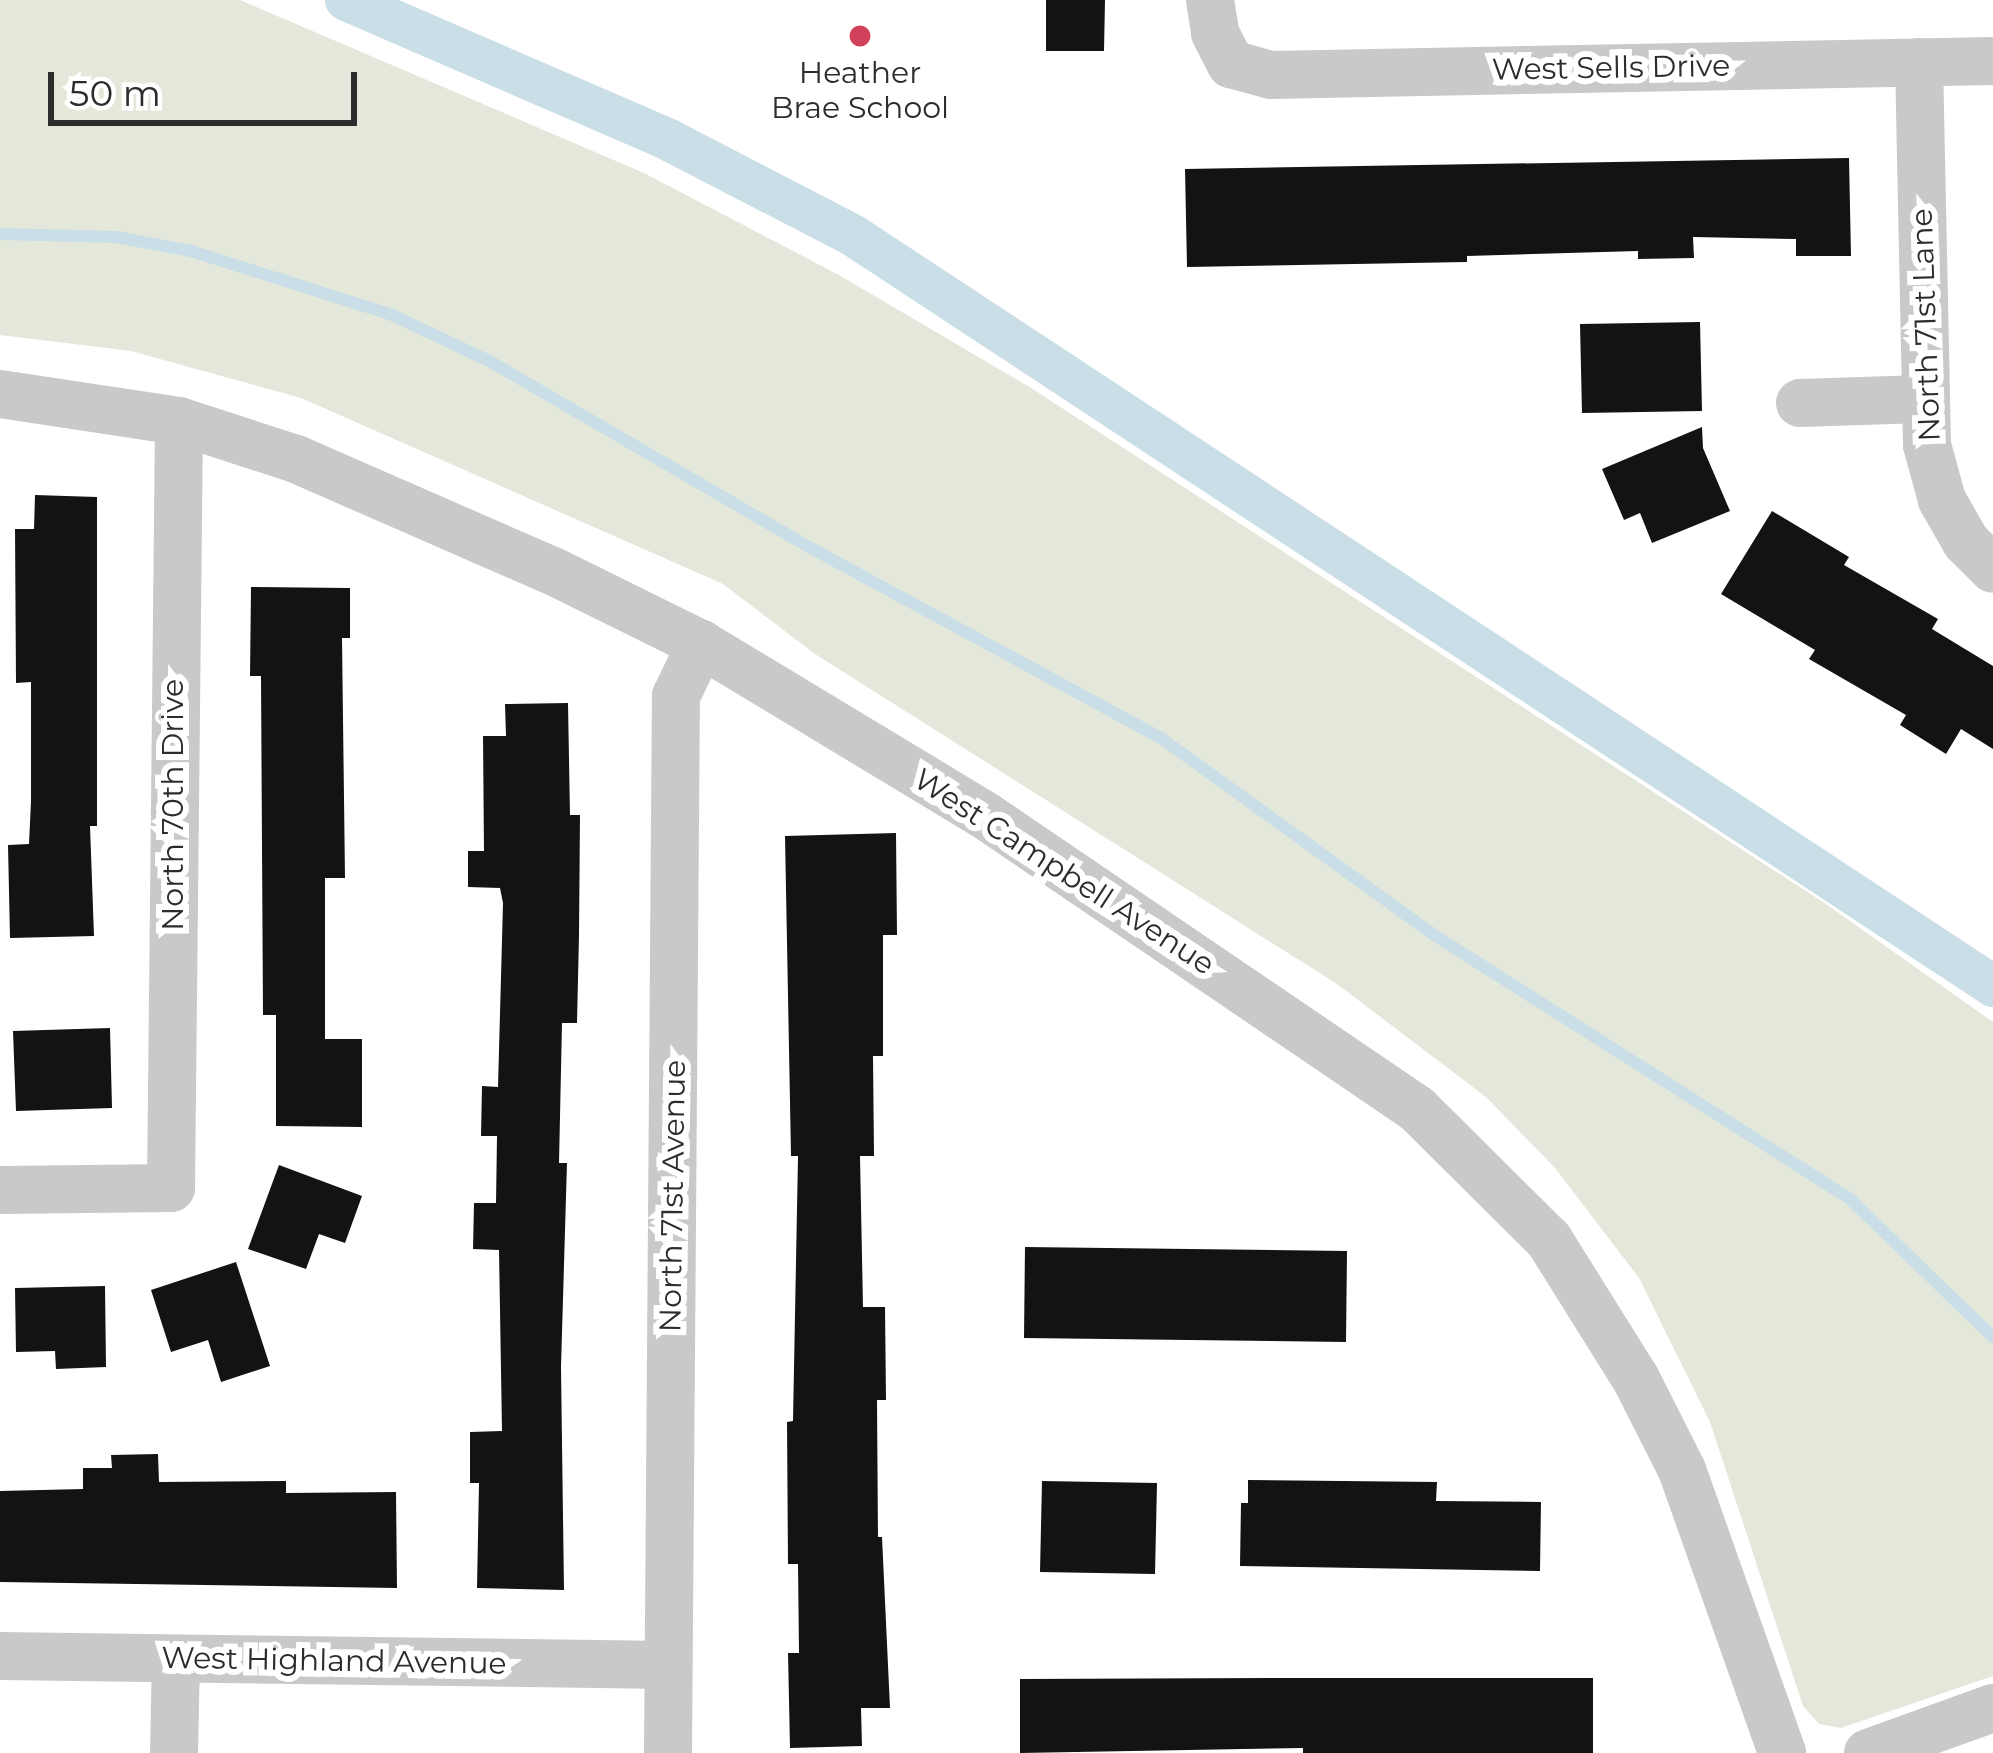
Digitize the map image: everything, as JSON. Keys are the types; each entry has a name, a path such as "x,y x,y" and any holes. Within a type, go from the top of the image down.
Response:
{"street":[{"name":"West Sells Drive","path":"1210,0 1215,33 1232,64 1270,75 1993,61"},
{"name":"North 71st Lane","path":"1919,62 1928,445 1942,500 1966,542 1993,569"},
{"name":"West Campbell Avenue","path":"0,394 179,421 296,459 555,572 700,644 983,814 1417,1109 1494,1180 1549,1240 1592,1300 1682,1470 1782,1753"},
{"path":"1800,403 1924,399"},
{"name":"North 70th Drive","path":"0,1190 171,1188 179,421"},
{"name":"North 71st Avenue","path":"668,1753 676,696 700,644"},
{"name":"West Highland Avenue","path":"0,1656 668,1665"},
{"path":"174,1753 176,1660"},
{"path":"1868,1753 1993,1708"}],"shaded area":[{"path":"0,0 240,0 644,173 839,275 1028,386 1826,904 1993,1022 1993,1676 1841,1728 1819,1724 1803,1706 1710,1422 1639,1278 1555,1168 1486,1097 1337,984 815,654 723,584 301,398 131,351 0,335"}],"building":[{"path":"1046,0 1105,0 1104,51 1046,51"},
{"path":"1849,158 1851,256 1796,256 1796,239 1693,237 1694,258 1638,259 1638,251 1467,256 1467,262 1187,267 1185,169"},
{"path":"1700,322 1702,411 1582,413 1580,324"},
{"path":"1702,427 1703,448 1730,511 1652,543 1640,513 1624,520 1602,469"},
{"path":"35,495 97,497 97,826 90,826 94,936 10,938 8,845 29,844 31,801 31,682 16,683 15,529 34,529"},
{"path":"1772,511 1849,557 1844,565 1938,619 1932,629 1993,666 1993,749 1961,729 1946,754 1900,725 1906,715 1809,659 1815,650 1721,594"},
{"path":"251,587 350,588 350,638 342,638 345,878 325,878 325,1039 362,1039 362,1127 276,1126 276,1015 263,1015 261,676 250,676"},
{"path":"568,703 570,815 580,815 577,1023 562,1023 559,1163 567,1163 561,1367 564,1590 477,1588 479,1483 470,1483 470,1432 502,1431 499,1250 473,1249 474,1203 496,1203 497,1136 481,1136 482,1086 498,1087 503,903 500,888 468,887 468,851 484,851 483,736 506,736 505,704"},
{"path":"896,833 897,935 883,935 883,1056 873,1056 874,1156 860,1156 863,1307 885,1307 886,1400 877,1400 878,1537 882,1537 890,1708 861,1708 862,1746 790,1748 788,1653 799,1653 798,1564 788,1564 787,1422 793,1421 798,1156 791,1156 785,836"},
{"path":"110,1028 112,1108 16,1111 13,1031"},
{"path":"279,1165 362,1196 345,1243 319,1234 306,1269 248,1249"},
{"path":"1025,1247 1347,1251 1346,1342 1024,1338"},
{"path":"236,1262 270,1366 221,1382 208,1340 171,1352 151,1290"},
{"path":"105,1286 106,1367 56,1369 55,1351 16,1352 15,1288"},
{"path":"158,1454 159,1482 286,1481 286,1493 396,1492 397,1588 0,1582 0,1491 83,1489 83,1468 112,1468 111,1455"},
{"path":"1248,1480 1437,1482 1436,1501 1541,1502 1540,1571 1240,1566 1241,1503 1248,1503"},
{"path":"1042,1481 1157,1483 1155,1574 1040,1572"},
{"path":"1593,1678 1593,1753 1303,1753 1303,1748 1020,1753 1020,1679"}],"waterway":[{"path":"346,0 669,140 854,236 1993,986"},
{"path":"0,234 116,237 191,251 390,314 491,362 809,547 1161,738 1431,933 1851,1200 1993,1337"}],"place":[{"name":"Heather Brae School","path":"860,36"}]}
